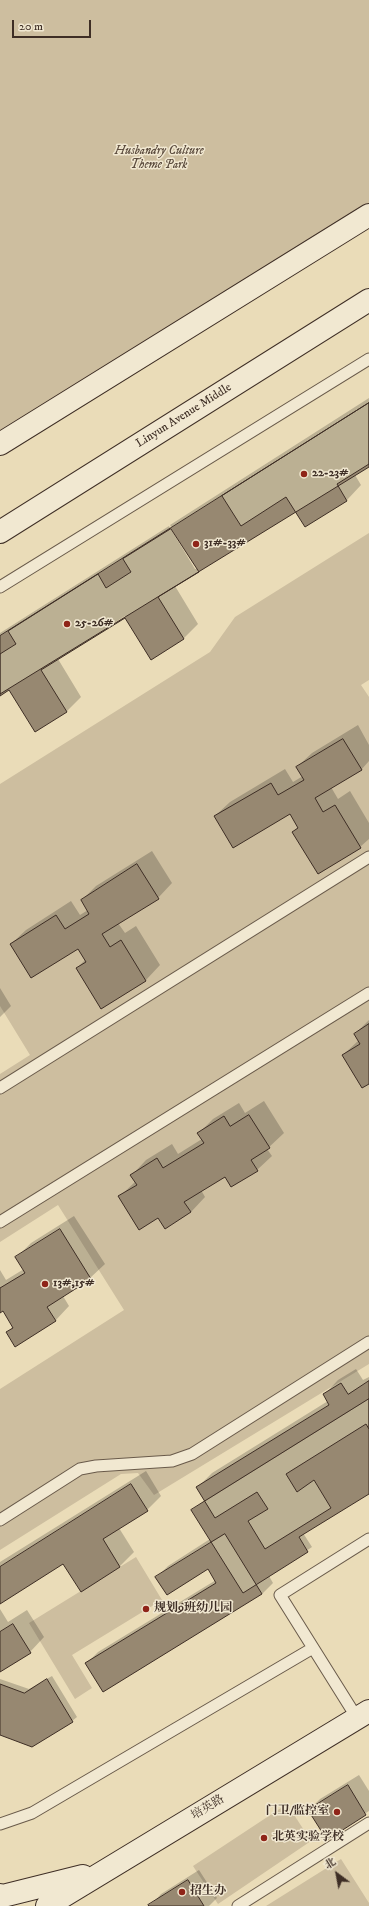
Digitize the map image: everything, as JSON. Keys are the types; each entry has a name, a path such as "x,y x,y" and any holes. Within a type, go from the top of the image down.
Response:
{"street":[{"path":"0,444 369,215"},
{"name":"Linyun Avenue Middle","path":"0,532 369,300"},
{"name":"培英路","path":"47,1906 363,1714"},
{"path":"0,1895 3,1896 104,1871"}],"lane":[{"path":"0,587 369,359"},
{"path":"0,1088 369,857"},
{"path":"0,1222 369,993"},
{"path":"0,1520 80,1469 96,1466 172,1462 192,1454 369,1342"},
{"path":"363,1714 313,1648 280,1595 369,1539"},
{"path":"0,1824 32,1813 313,1648"},
{"path":"238,1906 369,1823"}],"green space":[{"name":"Husbandry Culture Theme Park","path":"0,0 369,0 369,215 0,444"},
{"path":"369,533 369,680 361,685 369,697 369,1364 154,1495 138,1473 121,1474 0,1550 0,1389 124,1310 58,1205 0,1242 0,1074 30,1055 0,1006 0,784 210,652 235,617"},
{"path":"136,1557 162,1600 72,1655 92,1688 75,1699 29,1623"},
{"path":"287,1804 311,1841 218,1904 193,1866"},
{"path":"341,1859 369,1903 369,1906 266,1906"}],"building":[{"name":"31#-33#","path":"369,403 369,467 0,694 0,636"},
{"name":"22-23#","path":"369,403 369,464 337,484 347,501 305,527 286,497 241,526 222,496"},
{"name":"25-26#","path":"171,529 199,572 158,597 184,639 151,660 125,618 41,670 67,712 35,732 9,690 0,696 0,654 16,644 8,631 98,574 106,588 131,572 123,559"},
{"path":"343,739 362,770 315,798 323,812 335,805 361,848 318,874 292,832 298,828 290,814 233,848 214,816 271,783 278,795 304,780 296,767"},
{"path":"137,864 159,899 102,934 110,947 121,940 146,981 101,1009 76,968 86,962 78,949 31,978 10,944 56,915 65,929 89,914 81,900"},
{"path":"369,1024 369,1084 362,1088 342,1055 360,1044 354,1034"},
{"path":"249,1115 270,1148 251,1160 258,1171 231,1187 225,1177 184,1202 191,1212 165,1229 158,1218 139,1230 118,1196 137,1185 130,1175 157,1158 163,1168 204,1143 197,1133 224,1116 230,1126"},
{"name":"13#,15#","path":"60,1229 91,1279 47,1307 56,1321 15,1347 6,1332 13,1328 3,1311 0,1313 0,1288 25,1273 15,1257"},
{"path":"369,1381 369,1429 366,1424 286,1474 297,1492 314,1480 331,1508 265,1549 248,1521 268,1509 257,1492 215,1518 196,1487 329,1405 323,1394 341,1383 348,1394"},
{"path":"369,1399 369,1494 299,1537 308,1552 243,1593 191,1510"},
{"path":"131,1484 148,1511 103,1539 120,1567 81,1592 63,1564 0,1604 0,1567"},
{"path":"225,1534 262,1594 103,1692 85,1663 216,1583 208,1569 167,1595 155,1577"},
{"path":"13,1624 31,1653 0,1672 0,1632"},
{"path":"47,1679 73,1722 32,1747 0,1735 0,1684 24,1693"},
{"name":"门卫/监控室","path":"348,1785 366,1815 327,1840 308,1810"},
{"name":"招生办","path":"188,1880 204,1906 148,1905"}],"place":[{"name":"22-23#","path":"304,474"},
{"name":"31#-33#","path":"196,544"},
{"name":"25-26#","path":"67,624"},
{"name":"13#,15#","path":"45,1284"},
{"name":"规划9班幼儿园","path":"146,1609"},
{"name":"门卫/监控室","path":"337,1812"},
{"name":"北英实验学校","path":"264,1838"},
{"name":"招生办","path":"182,1892"}]}
